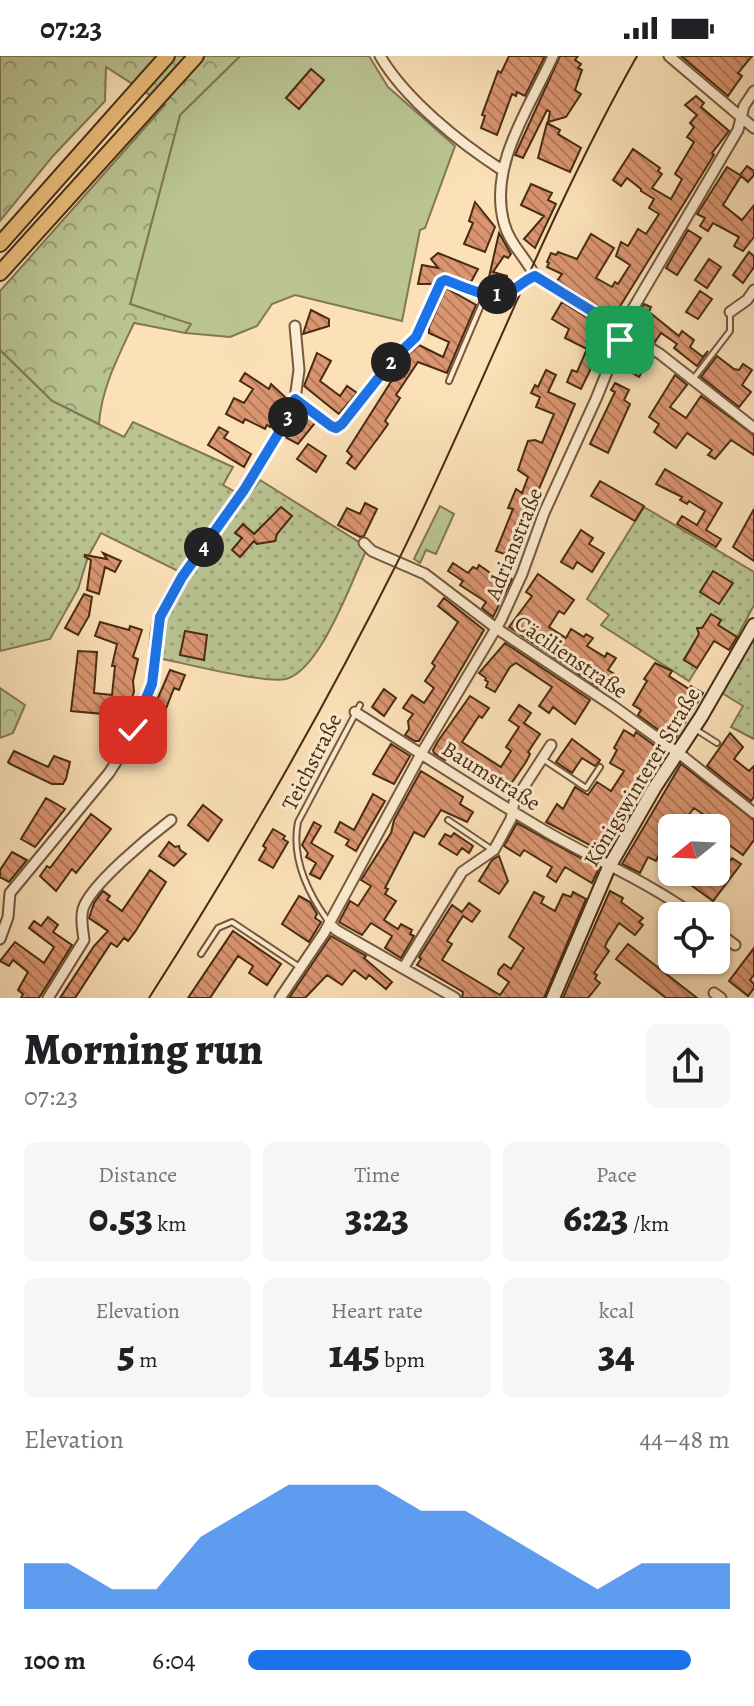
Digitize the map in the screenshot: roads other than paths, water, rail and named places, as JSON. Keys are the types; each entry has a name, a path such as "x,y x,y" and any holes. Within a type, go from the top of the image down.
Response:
{"highway":[{"path":"0,244 167,56"},
{"path":"0,273 196,56"}],"main road":[{"name":"Königswinterer Straße","path":"553,998 609,867 754,625"}],"street":[{"path":"380,56 394,79 413,99 502,170"},
{"path":"553,56 502,170 503,221 508,234 535,276 621,329 754,428"},
{"path":"669,56 754,128"},
{"name":"Adrianstraße","path":"280,998 329,923 421,754 496,628 596,399 620,340 621,329 738,130 744,106 754,91"},
{"path":"295,399 336,428 395,357 416,337 441,282 445,280 486,294 508,293 535,276"},
{"path":"730,312 747,300 754,290"},
{"path":"0,939 8,917 10,893 123,752 152,684 160,617 182,577 248,483 286,421 295,399 299,370 295,326"},
{"name":"Cäcilienstraße","path":"364,543 372,551 425,574 496,628 677,752 754,813"},
{"name":"Baumstraße","path":"358,708 421,754 513,812 676,902"},
{"path":"404,967 462,872 493,851 513,812 514,802 551,745"},
{"path":"48,998 84,940 81,921 84,904 104,880 171,820"},
{"path":"0,888 10,893"},
{"path":"329,923 336,930 455,998"},
{"path":"730,941 735,945"}],"lane":[{"path":"449,381 486,294"},
{"path":"693,380 730,331 730,312"},
{"name":"Teichstraße","path":"329,923 312,898 295,837 298,822 358,708"},
{"path":"694,728 717,743"},
{"path":"542,759 586,788 600,767"},
{"path":"448,820 493,851"},
{"path":"201,954 218,928 232,922 300,968"}],"tram line":[{"path":"149,998 279,784 369,619 427,500 572,180 637,56"}]}
